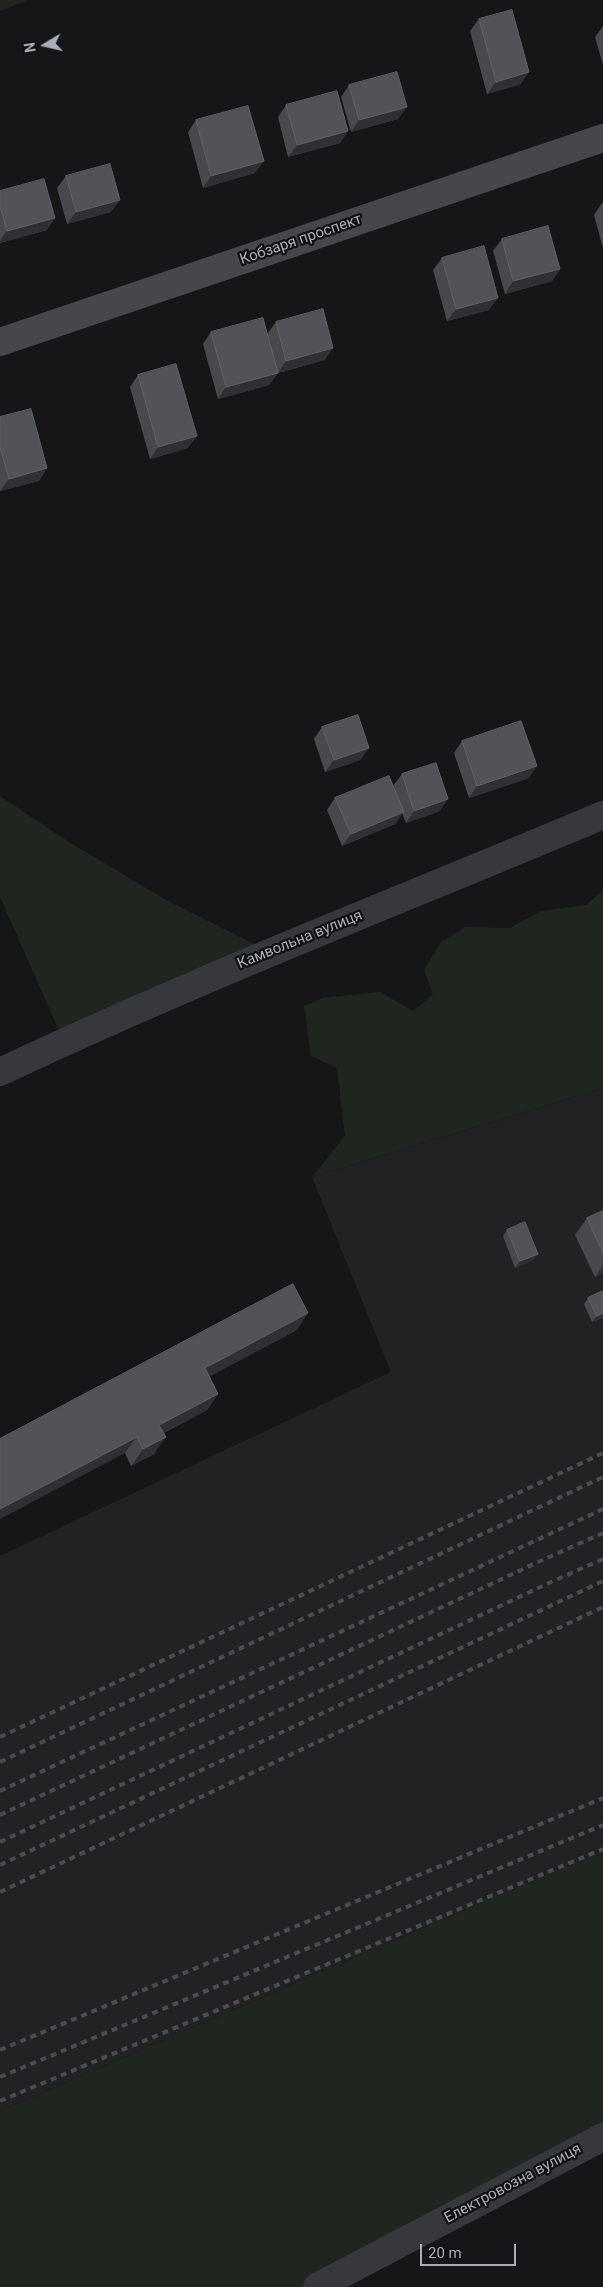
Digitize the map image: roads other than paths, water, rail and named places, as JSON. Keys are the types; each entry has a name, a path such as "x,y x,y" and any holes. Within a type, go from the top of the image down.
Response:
{"main road":[{"name":"Кобзаря проспект","path":"0,342 603,138"}],"street":[{"name":"Камвольна вулиця","path":"0,1072 270,952 603,815"},
{"name":"Електровозна вулиця","path":"317,2287 603,2137"}],"railway":[{"path":"0,1737 603,1453"},
{"path":"0,1762 603,1477"},
{"path":"0,1791 603,1509"},
{"path":"0,1815 603,1533"},
{"path":"0,1842 603,1559"},
{"path":"0,1865 603,1581"},
{"path":"0,1892 603,1607"},
{"path":"0,2050 603,1798"},
{"path":"0,2077 603,1825"},
{"path":"0,2101 603,1849"}]}
